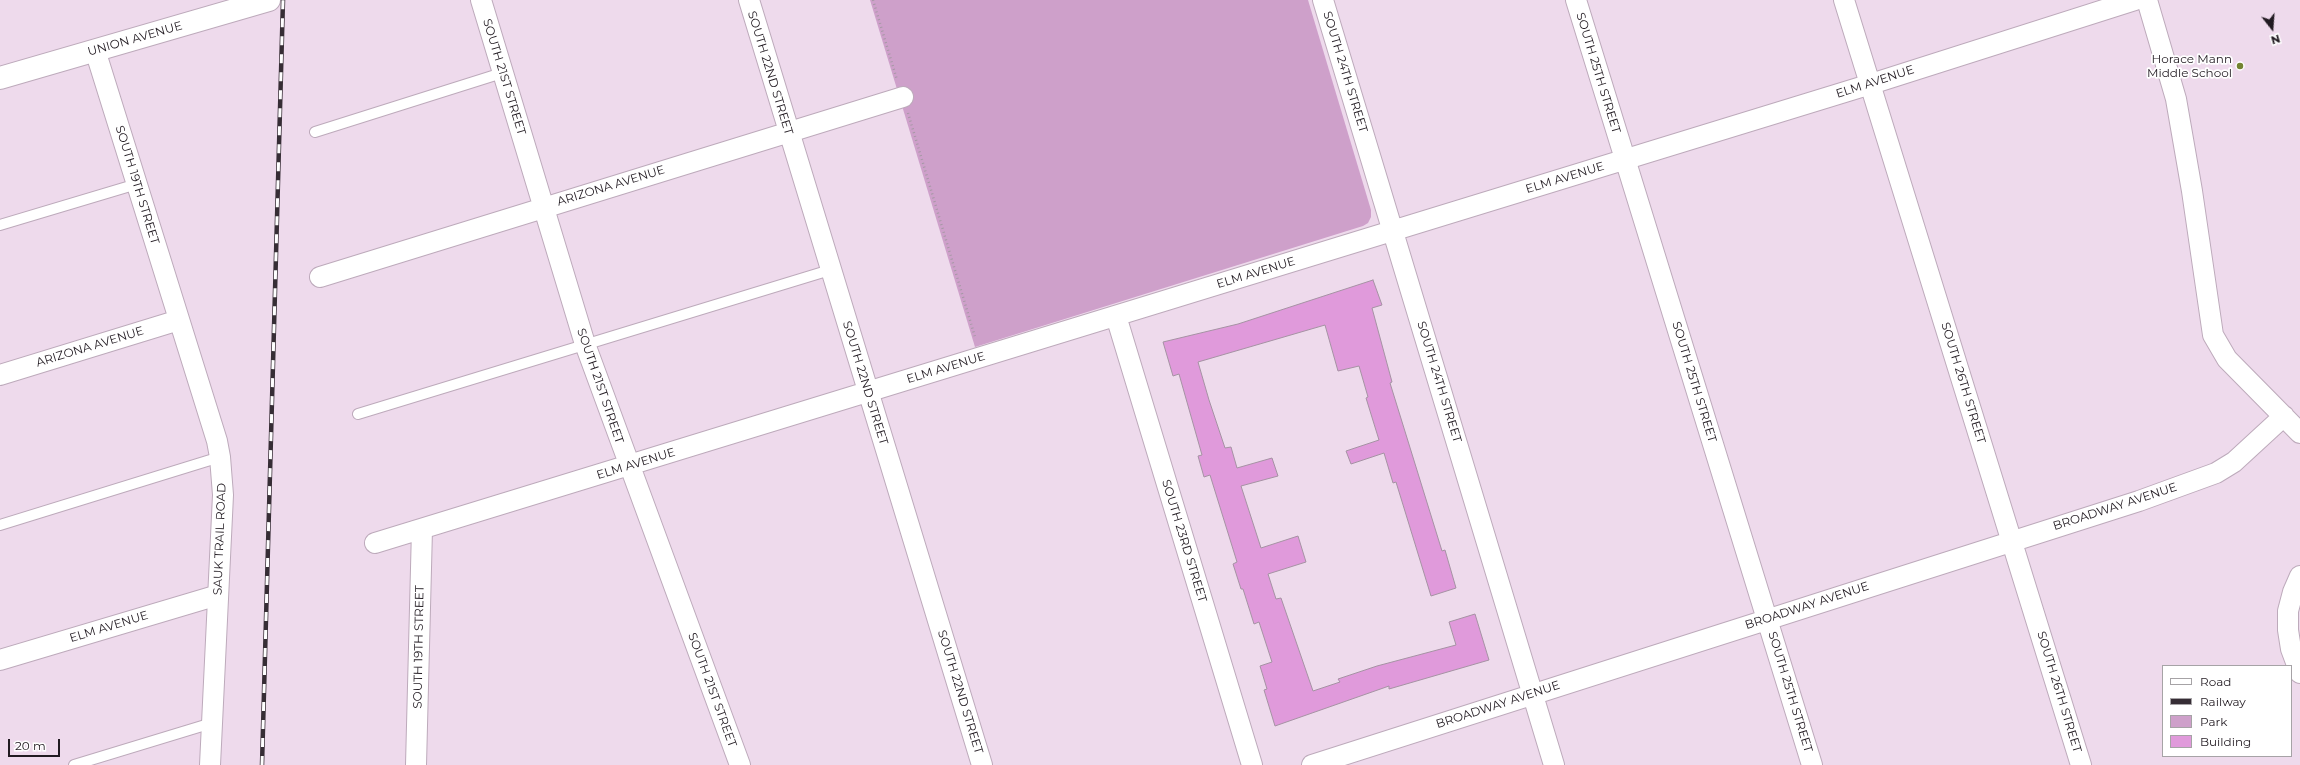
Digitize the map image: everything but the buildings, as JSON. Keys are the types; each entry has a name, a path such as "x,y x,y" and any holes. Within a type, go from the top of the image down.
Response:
{"street":[{"name":"UNION AVENUE","path":"0,78 95,50 231,6 269,0"},
{"name":"SOUTH 21ST STREET","path":"481,0 585,344 628,466 740,765"},
{"name":"SOUTH 22ND STREET","path":"748,0 982,765"},
{"name":"SOUTH 24TH STREET","path":"1324,0 1554,765"},
{"name":"SOUTH 25TH STREET","path":"1576,0 1812,765"},
{"name":"SOUTH 26TH STREET","path":"1844,0 2081,765"},
{"name":"ELM AVENUE","path":"375,543 1394,231 1870,84 2135,0"},
{"path":"2147,0 2176,99 2192,191 2213,335 2227,359 2300,433"},
{"name":"SOUTH 19TH STREET","path":"95,50 179,320"},
{"name":"ARIZONA AVENUE","path":"320,278 788,131 903,97"},
{"name":"SOUTH 23RD STREET","path":"1116,316 1252,765"},
{"name":"ARIZONA AVENUE","path":"0,375 179,320"},
{"name":"SAUK TRAIL ROAD","path":"179,320 220,457 223,495 210,765"},
{"name":"BROADWAY AVENUE","path":"1312,765 2012,540 2139,501 2216,473 2234,462 2284,416"},
{"name":"SOUTH 19TH STREET","path":"416,765 422,529"},
{"path":"2300,576 2293,592 2288,611 2288,630 2291,649 2300,673"},
{"name":"ELM AVENUE","path":"0,660 218,595"}],"lane":[{"path":"314,132 502,73"},
{"path":"0,225 137,184"},
{"path":"358,414 830,270"},
{"path":"0,525 220,457"},
{"path":"74,765 212,723"}],"path":[{"path":"874,0 975,337"}],"green space":[{"path":"870,0 1308,0 1371,210 1371,217 1368,223 1363,226 975,347"}],"railway":[{"path":"262,765 283,0"}],"place":[{"name":"Horace Mann Middle School","path":"2240,66"}]}
